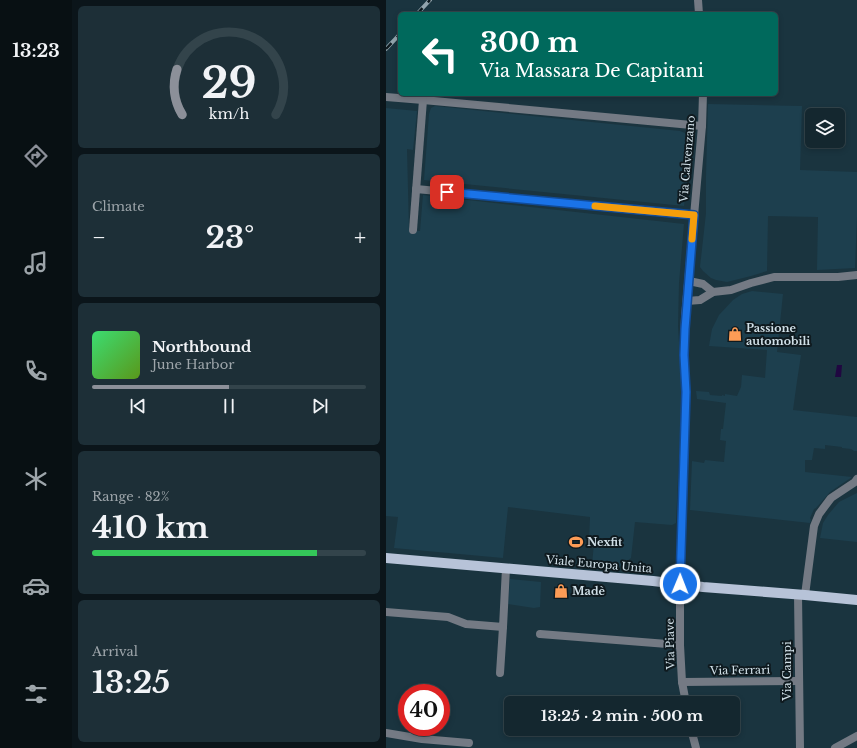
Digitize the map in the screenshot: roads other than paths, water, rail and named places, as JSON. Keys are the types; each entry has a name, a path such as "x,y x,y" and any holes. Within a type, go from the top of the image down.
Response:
{"main road":[{"name":"Viale Europa Unita","path":"386,558 857,600"}],"street":[{"path":"698,0 699,12"},
{"name":"Via Calvenzano","path":"680,584 686,392 684,355 685,317 702,126 703,96"},
{"path":"386,97 702,126"},
{"path":"413,230 423,100"},
{"path":"416,189 694,215"},
{"path":"687,301 700,300 713,292 731,290 774,277 838,277 857,275"},
{"path":"689,281 703,284 713,292"},
{"name":"Via Campi","path":"800,748 798,681 801,595 814,526 819,514 831,498 855,482 857,479"},
{"path":"500,673 506,568"},
{"name":"Via Piave","path":"680,584 680,645 682,682 685,696"},
{"path":"386,612 448,617 466,624 503,627"},
{"path":"540,634 680,645"},
{"name":"Via Ferrari","path":"682,682 798,681"},
{"path":"386,733 422,740 469,743"},
{"path":"692,736 696,748"},
{"path":"835,748 857,736"}],"railway":[{"path":"419,12 430,0"},
{"path":"386,49 398,36"}],"place":[{"name":"Passione automobili","path":"735,334"},
{"name":"Nexfit","path":"576,542"},
{"name":"Madè","path":"561,591"}]}
